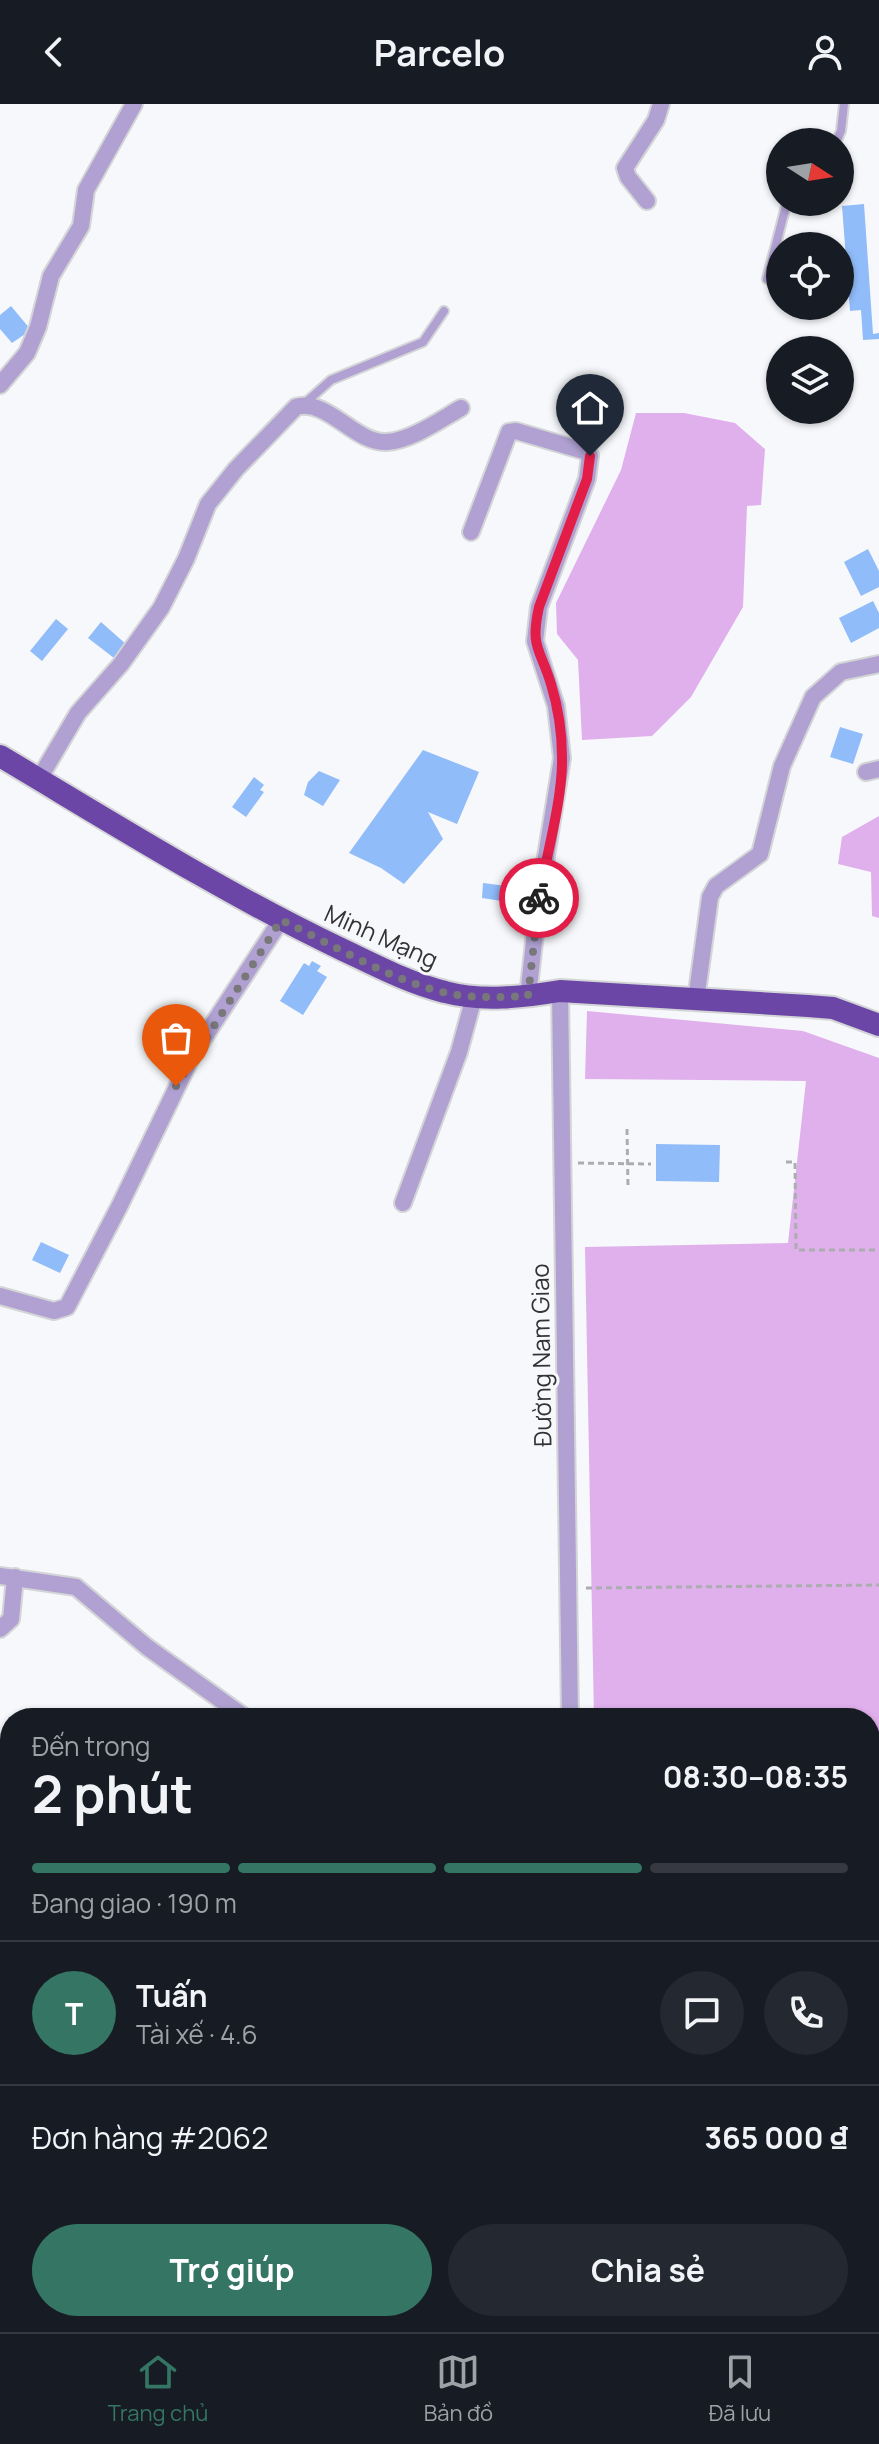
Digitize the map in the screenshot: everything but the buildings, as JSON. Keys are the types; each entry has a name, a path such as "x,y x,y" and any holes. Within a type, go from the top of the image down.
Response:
{"highway":[{"name":"Minh Mạng","path":"0,756 281,920 404,979 445,992 474,997 528,996 560,991 833,1008 879,1025"}],"street":[{"path":"0,385 27,353 38,327 51,276 81,226 86,190 134,104"},
{"path":"647,201 628,177 625,168 656,120 661,104"},
{"path":"39,779 78,713 121,664 161,608 186,559 208,504 236,469 296,407 304,405 384,442 399,440 461,408"},
{"path":"471,532 509,432 516,431 584,451 590,456 587,479 534,627 538,656 550,681 556,706 562,758 538,906 528,996"},
{"path":"696,1000 710,897 716,886 760,854 782,766 805,711 813,697 841,672 879,664"},
{"path":"0,1296 54,1311 67,1307 114,1218 181,1076 281,920"},
{"name":"Đường Nam Giao","path":"560,991 570,1708"},
{"path":"403,1203 459,1052 474,997"},
{"path":"0,1629 11,1619 8,1577 76,1587 147,1647 232,1708"}],"lane":[{"path":"841,128 844,104"},
{"path":"304,405 331,380 423,342 444,311"}],"path":[{"path":"627,1129 628,1186"},
{"path":"786,1162 795,1162 796,1250 879,1250"},
{"path":"562,1163 651,1164"},
{"path":"570,1588 879,1585"}],"shaded area":[{"path":"636,413 684,413 735,423 765,449 761,505 747,506 743,607 691,697 652,736 582,740 578,660 557,634 556,603 621,470"},
{"path":"879,816 879,918 872,916 871,872 838,864 842,837"},
{"path":"587,1011 803,1031 879,1058 879,1708 594,1708 585,1247 788,1243 806,1081 585,1079"}],"way so far":[{"path":"176,1086 192,1056 281,920 404,979 445,992 474,997 528,996 539,898"}],"route":[{"path":"539,898 562,758 556,706 550,681 538,656 534,627 587,479 590,456"}]}
